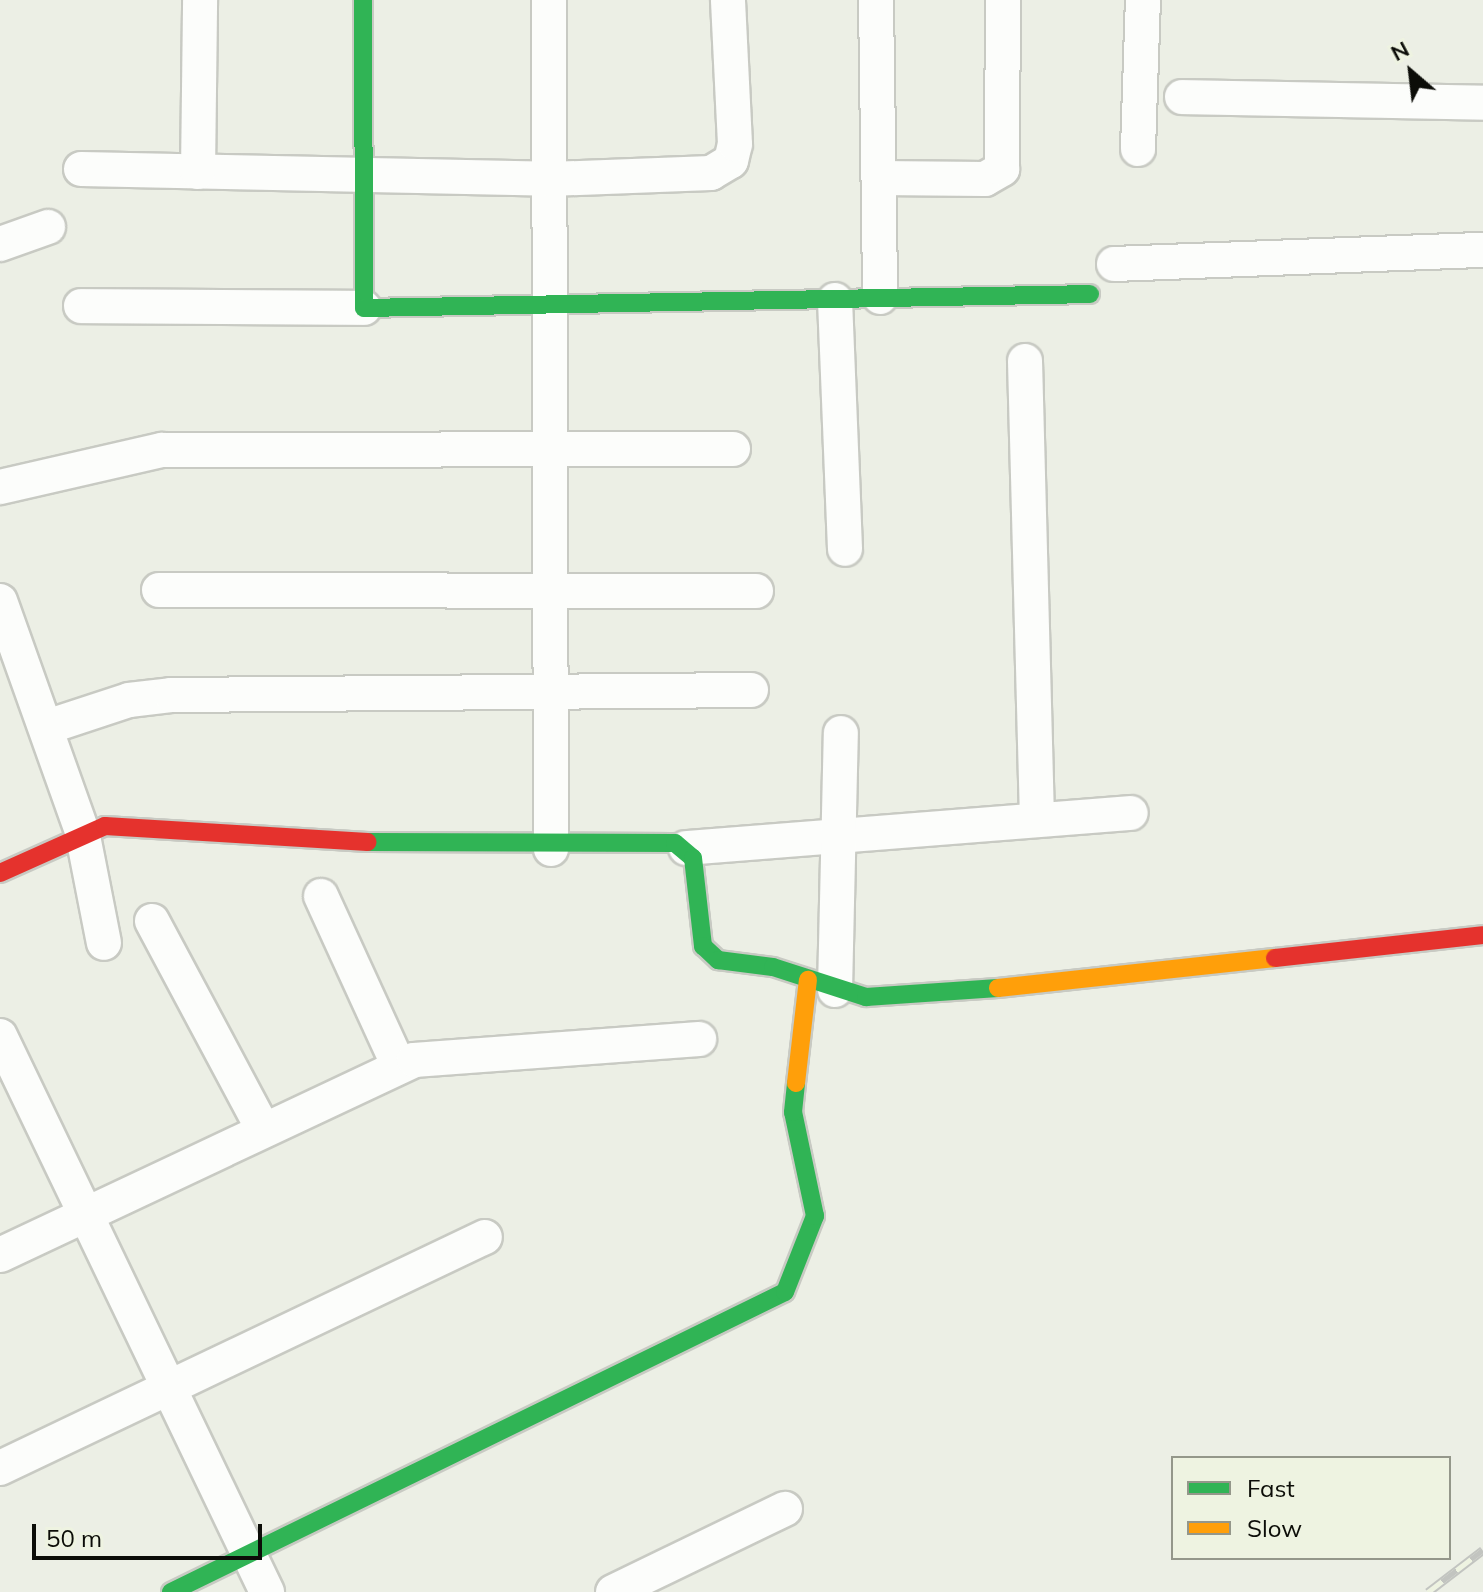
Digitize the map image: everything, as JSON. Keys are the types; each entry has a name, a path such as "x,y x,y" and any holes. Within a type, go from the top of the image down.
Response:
{"street":[{"path":"198,172 200,0"},
{"path":"363,0 364,308"},
{"path":"549,0 554,454 549,594 551,849"},
{"path":"81,169 550,179 700,176 731,161 728,0"},
{"path":"876,0 880,297"},
{"path":"879,178 985,179 1002,169 1003,0"},
{"path":"1138,149 1143,0"},
{"path":"1182,97 1483,103"},
{"path":"0,244 48,227"},
{"path":"1114,264 1483,250"},
{"path":"81,306 364,308 1090,294"},
{"path":"835,300 845,549"},
{"path":"1025,361 1037,820"},
{"path":"0,487 162,450 554,454 733,449"},
{"path":"159,590 549,594 756,591"},
{"path":"0,601 82,831 104,943"},
{"path":"47,727 129,700 171,695 550,696 751,690"},
{"path":"171,1592 785,1292 815,1216 793,1112 822,985 840,836 841,733"},
{"path":"0,873 82,831 131,826 551,849 661,842 686,848 1131,813"},
{"path":"686,848 709,954 822,985 902,999 1012,992 1246,957 1483,935"},
{"path":"321,896 399,1066"},
{"path":"152,921 263,1129"},
{"path":"0,1255 399,1066 445,1052 699,1039"},
{"path":"5,1057 267,1592"},
{"path":"0,1468 167,1384 485,1237"},
{"path":"613,1592 785,1509"}],"railway":[{"path":"1428,1592 1483,1550"}],"traffic: fast":[{"path":"363,0 364,308 1090,294"},
{"path":"368,842 675,843 693,858 703,946 718,960 773,967 866,997 998,988"},
{"path":"171,1592 785,1292 815,1216 793,1112 796,1083"}],"traffic: slow":[{"path":"998,988 1275,958"},
{"path":"796,1083 808,980"}],"traffic: jam":[{"path":"0,873 105,826 368,842"},
{"path":"1275,958 1483,935"}]}
